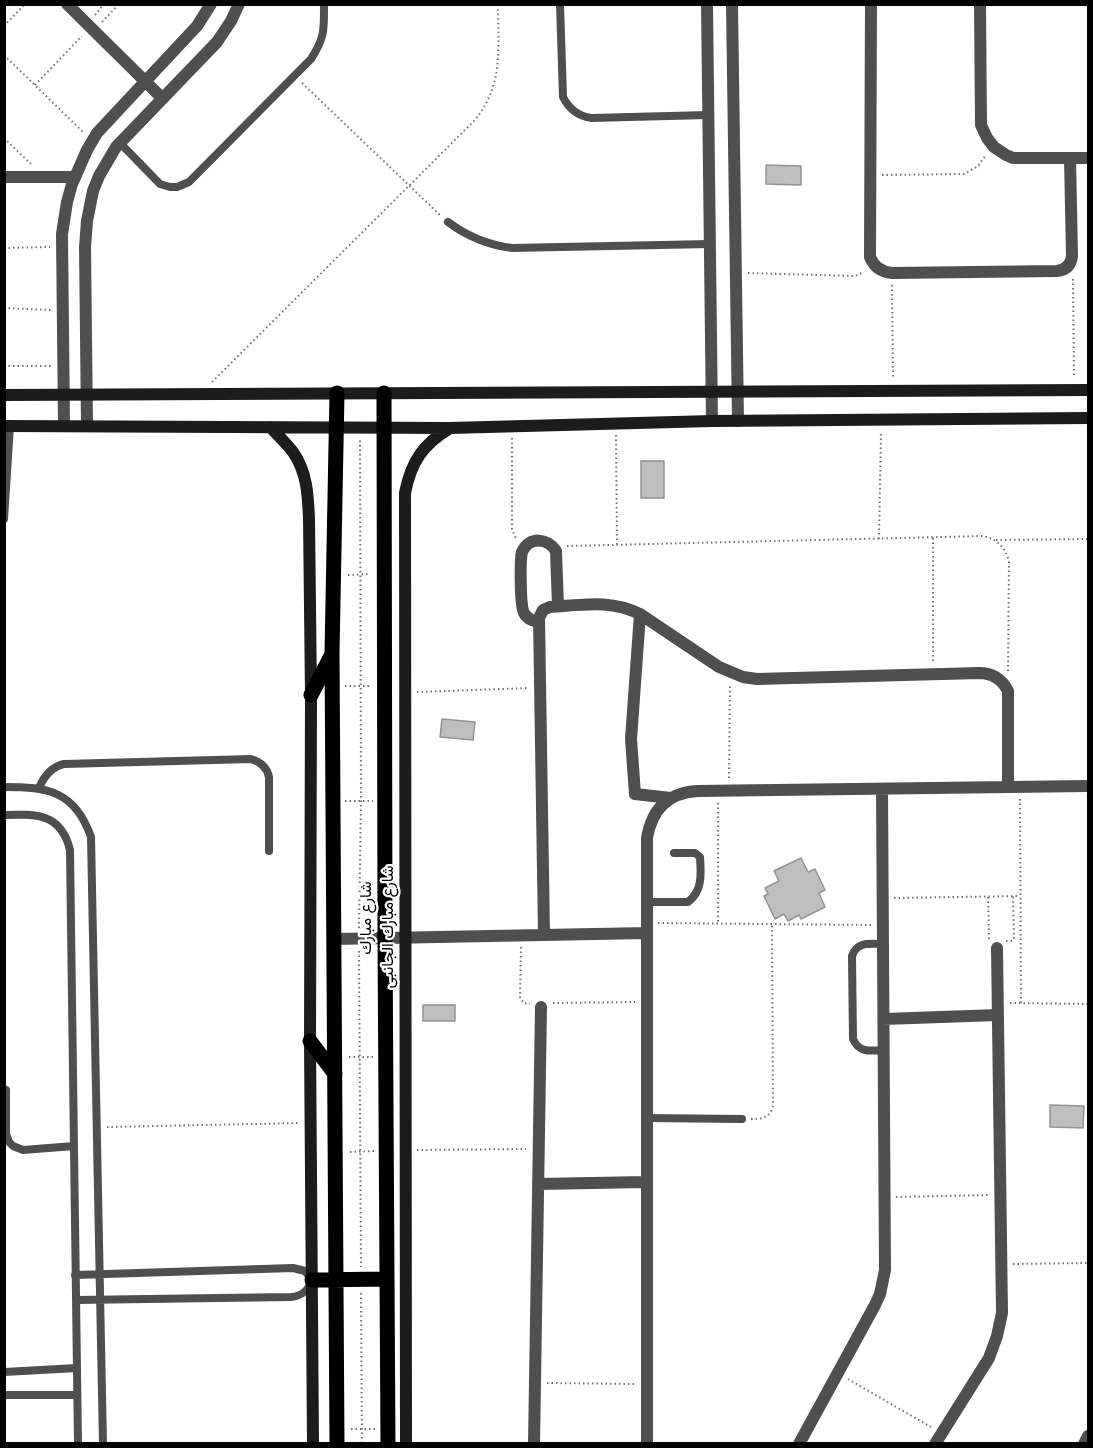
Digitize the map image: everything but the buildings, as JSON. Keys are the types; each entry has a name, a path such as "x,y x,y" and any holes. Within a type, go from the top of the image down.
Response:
{"main road":[{"path":"4,395 1089,390"},
{"name":"شارع مبارك","path":"337,393 333,653 337,1436"},
{"name":"شارع مبارك","path":"384,393 384,937 388,1436"},
{"path":"7,426 450,428 712,421 1089,418"},
{"path":"270,427 293,452 305,477 308,495 311,695 310,1041 313,1443"},
{"name":"شارع مبارك الجانبى","path":"406,1443 405,493 410,473 419,454 438,435 450,428"},
{"path":"311,695 333,653"},
{"path":"310,1041 335,1074"},
{"path":"312,1281 386,1279"}],"street":[{"path":"68,4 162,98"},
{"path":"64,425 62,234 65,210 74,177 98,133 197,26 211,4"},
{"path":"87,425 85,248 87,220 93,191 107,161 120,143 217,42 239,4"},
{"path":"707,4 712,421"},
{"path":"732,4 738,421"},
{"path":"871,4 870,257 876,267 892,273 1057,271 1064,269 1070,263 1072,256 1070,158"},
{"path":"980,4 981,124 989,142 1000,152 1013,158 1089,158"},
{"path":"4,177 74,177"},
{"path":"539,622 526,616 521,607 521,557 525,547 530,543 545,541 556,551 558,606"},
{"path":"544,934 539,622 540,614 550,607 610,604 630,609 719,667 730,673 757,679 991,674 1002,681 1008,691 1014,787"},
{"path":"640,614 631,739 635,794 671,798"},
{"path":"647,1443 647,838 648,828 657,811 671,798 688,792 1089,786"},
{"path":"799,1443 875,1305 885,1270 882,789"},
{"path":"334,939 521,935 647,928"},
{"path":"938,1438 989,1358 1002,1313 997,943"},
{"path":"534,1443 543,1005"},
{"path":"884,1019 998,1009"},
{"path":"538,1184 646,1182"},
{"path":"1084,1443 1089,1436"}],"lane":[{"path":"120,143 160,184 170,187 189,182 311,59 324,30 324,4"},
{"path":"560,4 563,98 574,112 591,118 708,115"},
{"path":"448,222 480,241 512,248 710,244"},
{"path":"4,519 7,426"},
{"path":"39,788 48,772 64,764 250,759 261,764 268,772 269,851"},
{"path":"4,787 39,788 59,795 75,808 88,826 91,837 103,1443"},
{"path":"4,815 32,814 47,818 65,834 70,850 78,1443"},
{"path":"647,902 688,902 697,893 700,882 700,857 695,854 674,853"},
{"path":"883,944 860,945 853,952 852,1039 863,1051 884,1050"},
{"path":"6,1090 6,1134 13,1146 23,1150 74,1146"},
{"path":"646,1118 742,1119"},
{"path":"75,1275 293,1268 305,1271 312,1281 307,1290 297,1296 76,1300"},
{"path":"4,1372 77,1368"},
{"path":"4,1395 77,1395"}],"path":[{"path":"4,26 25,4"},
{"path":"35,85 119,4"},
{"path":"199,394 475,120 492,92 497,71 498,4"},
{"path":"4,56 92,141"},
{"path":"295,76 448,222"},
{"path":"4,138 45,177"},
{"path":"871,175 964,174 983,161 989,142"},
{"path":"4,248 62,247"},
{"path":"736,272 855,276 867,271 872,262"},
{"path":"892,273 893,391"},
{"path":"1073,278 1074,390"},
{"path":"4,308 62,310"},
{"path":"4,366 63,366"},
{"path":"879,539 881,420"},
{"path":"616,423 617,545"},
{"path":"512,426 512,529 518,541 525,547"},
{"path":"553,547 983,536 996,540 1089,539"},
{"path":"933,538 934,674"},
{"path":"996,540 1005,550 1009,562 1008,691"},
{"path":"334,576 384,573"},
{"path":"718,923 730,673"},
{"path":"333,686 384,686"},
{"path":"405,692 540,688"},
{"path":"1014,787 1020,896 1021,1004"},
{"path":"333,802 385,801"},
{"path":"988,897 989,938 997,943 1014,939 1013,896"},
{"path":"883,898 1020,896"},
{"path":"647,928 718,923 883,925"},
{"path":"742,1119 764,1118 773,1106 772,924"},
{"path":"521,935 520,998 524,1003 543,1005 646,1001"},
{"path":"998,1009 1021,1004 1089,1004"},
{"path":"334,1057 385,1057"},
{"path":"97,1127 311,1122"},
{"path":"405,1150 539,1149"},
{"path":"335,1153 386,1150"},
{"path":"885,1197 1001,1194"},
{"path":"1002,1264 1089,1263"},
{"path":"838,1373 938,1438"},
{"path":"535,1383 647,1384"},
{"path":"337,1436 388,1436"}]}
